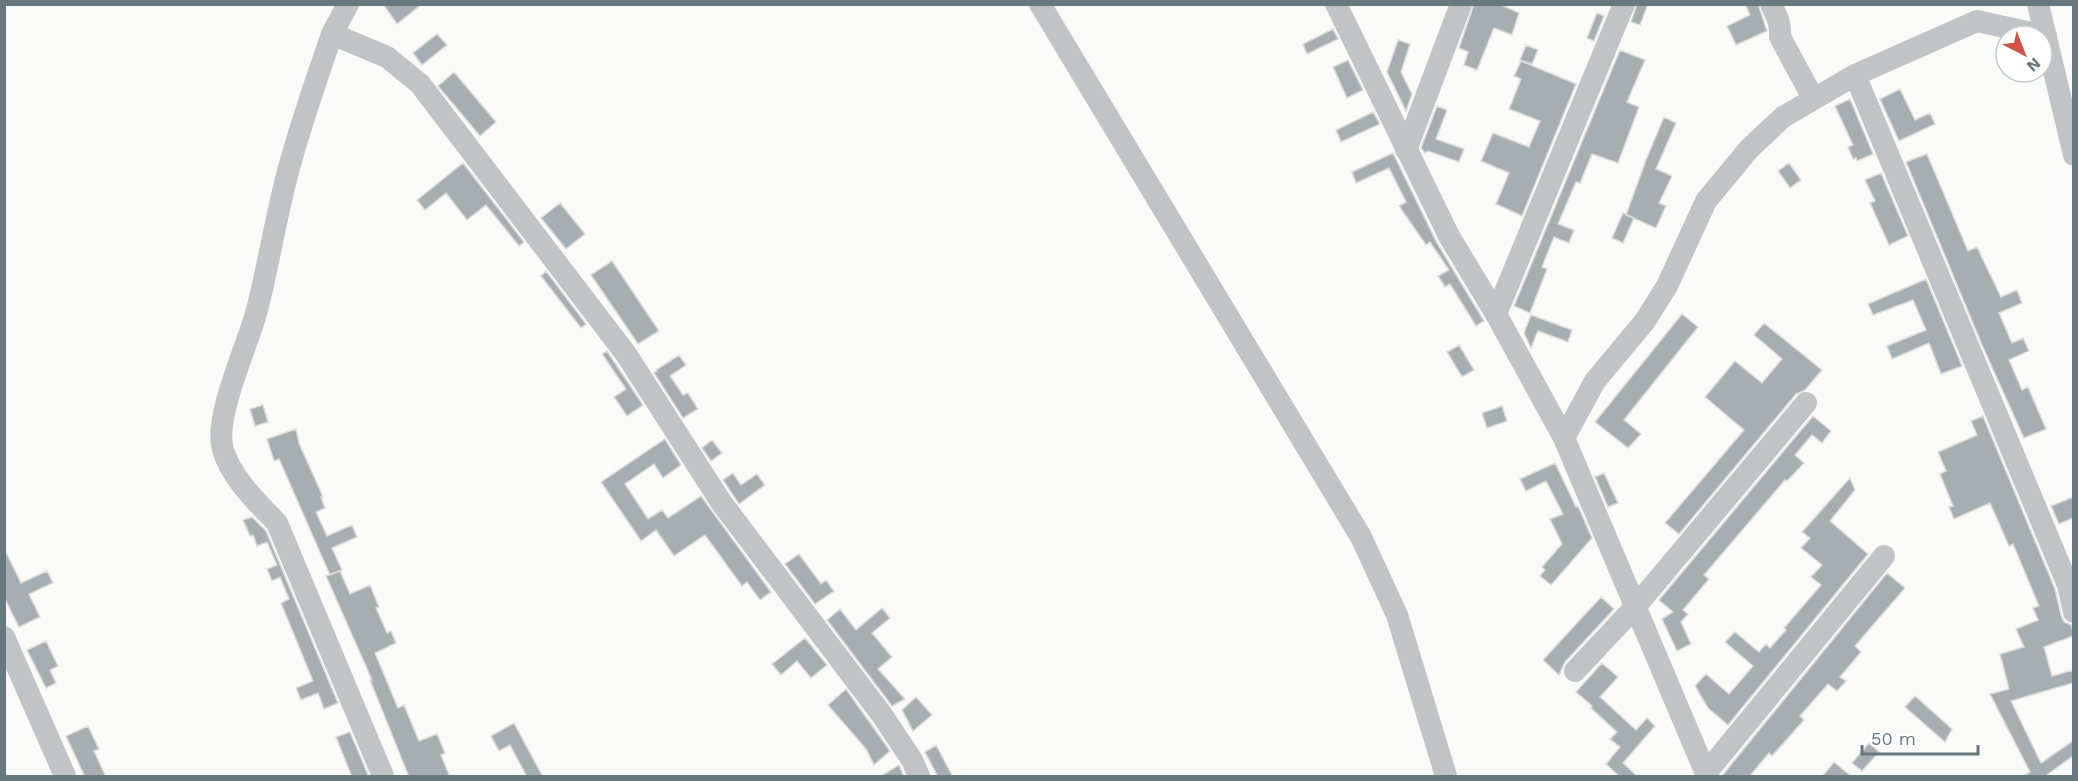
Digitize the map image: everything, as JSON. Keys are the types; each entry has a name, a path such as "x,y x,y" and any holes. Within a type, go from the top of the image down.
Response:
{"street":[{"path":"348,4 332,34 288,169 257,310 220,429 223,450 236,475 254,499 277,523 383,777"},
{"path":"1040,4 1361,537 1397,615 1446,777"},
{"path":"1336,4 1449,236 1496,314 1564,438 1706,775 1884,556"},
{"path":"1406,150 1461,4"},
{"path":"1496,314 1623,4"},
{"path":"1771,4 1779,19 1780,37 1813,98"},
{"path":"2038,4 2043,24"},
{"path":"1564,438 1595,381 1645,321 1666,286 1706,201 1749,149 1783,117 1855,75 1977,21 1994,25"},
{"path":"332,34 387,57 420,84 626,354 721,502 882,715 912,760 919,777"},
{"path":"2054,71 2073,155"},
{"path":"1855,75 2071,584 2073,612"},
{"path":"1575,671 1636,606 1806,403"},
{"path":"4,637 65,777"}],"building":[{"path":"383,4 422,4 397,24"},
{"path":"1474,4 1499,4 1519,13 1512,35 1494,28 1477,70 1464,65 1468,52 1459,48"},
{"path":"1637,4 1648,4 1640,25 1631,22"},
{"path":"1745,4 1758,4 1767,31 1736,45 1727,26 1750,15"},
{"path":"1597,13 1604,16 1594,41 1587,38"},
{"path":"1333,29 1338,39 1307,54 1303,44"},
{"path":"437,34 447,45 422,65 413,53"},
{"path":"1398,40 1410,44 1401,72 1412,94 1406,111 1387,72"},
{"path":"1526,45 1538,50 1532,64 1520,60"},
{"path":"1620,50 1645,60 1627,102 1639,107 1618,163 1592,154 1580,183 1576,182 1558,224 1574,230 1569,243 1554,237 1542,267 1547,269 1530,313 1514,306"},
{"path":"1348,60 1363,90 1347,98 1333,67"},
{"path":"1521,61 1576,84 1522,216 1496,204 1509,173 1481,161 1493,133 1529,147 1540,121 1509,109 1521,79 1514,76"},
{"path":"454,72 496,122 480,136 438,86"},
{"path":"1900,89 1915,120 1930,113 1935,124 1899,141 1880,99"},
{"path":"1850,99 1873,154 1857,161 1856,158 1853,159 1848,147 1853,145 1835,106"},
{"path":"1437,106 1447,110 1436,139 1464,149 1459,162 1428,151 1425,153 1421,148"},
{"path":"1373,112 1380,124 1341,142 1336,130"},
{"path":"1664,117 1676,123 1656,169 1672,176 1659,203 1666,206 1656,228 1626,215"},
{"path":"1393,153 1437,243 1484,321 1476,326 1450,284 1445,287 1438,276 1449,270 1430,242 1426,245 1399,206 1406,202 1389,168 1356,183 1352,172"},
{"path":"1927,154 1968,251 1977,247 2001,297 2017,290 2022,303 1999,313 2012,343 2023,338 2029,351 2009,360 2022,390 2028,387 2046,429 2024,438 1982,345 1906,162"},
{"path":"463,163 524,242 519,246 486,205 467,220 446,193 425,210 417,200"},
{"path":"1789,163 1801,180 1790,188 1778,171"},
{"path":"1881,173 1908,236 1889,245 1870,203 1875,201 1865,180"},
{"path":"560,203 585,234 566,249 541,218"},
{"path":"1623,213 1634,218 1623,243 1612,238"},
{"path":"612,261 659,331 638,344 591,275"},
{"path":"546,271 586,324 581,328 541,276"},
{"path":"1926,279 1962,366 1941,374 1929,343 1892,359 1887,346 1926,330 1913,300 1873,315 1868,304"},
{"path":"1682,314 1698,327 1624,420 1641,434 1628,448 1595,422"},
{"path":"1531,315 1572,330 1568,342 1538,331 1531,348 1524,333"},
{"path":"1764,323 1822,370 1805,390 1796,394 1679,534 1665,523 1744,430 1705,397 1735,361 1762,383 1782,359 1754,335"},
{"path":"1459,345 1474,370 1462,377 1447,352"},
{"path":"607,351 643,405 627,416 614,397 626,389 602,354"},
{"path":"679,355 686,365 670,376 683,395 688,393 698,409 683,418 654,373"},
{"path":"263,405 268,422 255,426 250,409"},
{"path":"1502,406 1507,421 1487,428 1482,413"},
{"path":"1813,416 1831,431 1822,443 1812,435 1795,455 1804,463 1787,481 1785,480 1704,575 1709,579 1683,610 1688,614 1681,622 1691,644 1677,651 1662,619 1673,612 1659,600"},
{"path":"1983,416 2055,589 2061,615 2064,622 2071,625 2073,631 2073,636 2044,647 2052,676 2073,670 2073,683 2011,701 2041,763 2073,741 2073,756 2047,775 2048,777 2022,777 2030,772 1990,694 2009,689 2000,654 2024,647 2016,629 2038,620 2033,608 2039,606 2013,544 2009,546 1990,503 1954,519 1949,507 1953,506 1940,474 1946,471 1938,452 1977,435 1971,421"},
{"path":"296,429 299,443 323,497 321,497 325,508 316,512 327,536 352,525 357,537 332,548 342,570 330,575 279,459 274,461 267,439"},
{"path":"665,439 681,465 663,478 654,464 625,484 648,519 662,510 668,518 701,496 771,592 760,600 747,582 742,586 705,535 674,556 656,530 641,541 601,482"},
{"path":"712,440 722,453 711,461 702,448"},
{"path":"1555,463 1592,538 1551,585 1540,576 1545,570 1542,567 1562,544 1550,519 1563,514 1546,481 1526,491 1520,479"},
{"path":"733,473 741,485 757,474 765,485 739,504 723,480"},
{"path":"1604,473 1618,503 1608,507 1595,477"},
{"path":"1850,478 1855,490 1830,521 1868,554 1728,725 1708,708 1695,686 1706,674 1729,694 1753,666 1725,642 1735,632 1759,652 1766,644 1770,648 1821,585 1811,577 1822,565 1801,548 1810,538 1802,532"},
{"path":"2073,497 2073,518 2059,524 2051,506"},
{"path":"252,517 266,531 338,703 324,709 318,693 301,700 296,688 313,681 281,603 289,599 280,577 272,581 267,569 277,565 267,542 257,546 243,520"},
{"path":"4,548 21,583 47,571 53,583 29,594 40,617 19,627 4,597"},
{"path":"799,554 821,584 826,580 834,591 815,604 785,564"},
{"path":"340,571 350,594 370,585 379,607 376,608 387,633 391,631 396,643 375,653 398,708 404,705 419,741 437,734 445,753 441,755 450,777 409,777 370,680 372,680 326,576"},
{"path":"1887,573 1905,588 1855,646 1861,652 1840,677 1846,681 1837,691 1828,684 1800,716 1804,720 1772,756 1769,753 1749,777 1721,777"},
{"path":"1601,597 1614,609 1565,662 1559,675 1543,660"},
{"path":"882,608 890,618 872,633 892,657 878,669 905,699 892,706 827,620 840,609 856,630"},
{"path":"805,638 827,665 811,678 797,661 781,675 772,664"},
{"path":"46,641 58,666 50,670 56,683 46,688 27,650"},
{"path":"1602,663 1618,677 1600,697 1636,730 1647,718 1655,726 1623,763 1638,777 1620,777 1606,764 1620,747 1610,739 1617,732 1576,692"},
{"path":"846,689 890,751 874,765 866,749 828,705"},
{"path":"1915,696 1952,729 1945,742 1905,707"},
{"path":"916,697 932,715 913,731 902,710"},
{"path":"514,723 543,777 527,777 510,745 499,751 491,736"},
{"path":"88,726 99,749 94,751 106,777 85,777 66,736"},
{"path":"350,732 369,777 352,777 336,737"},
{"path":"1869,743 1879,752 1862,771 1852,763"},
{"path":"936,745 953,777 938,777 925,752"},
{"path":"1834,762 1852,777 1822,777"},
{"path":"899,765 904,777 879,777"}]}
